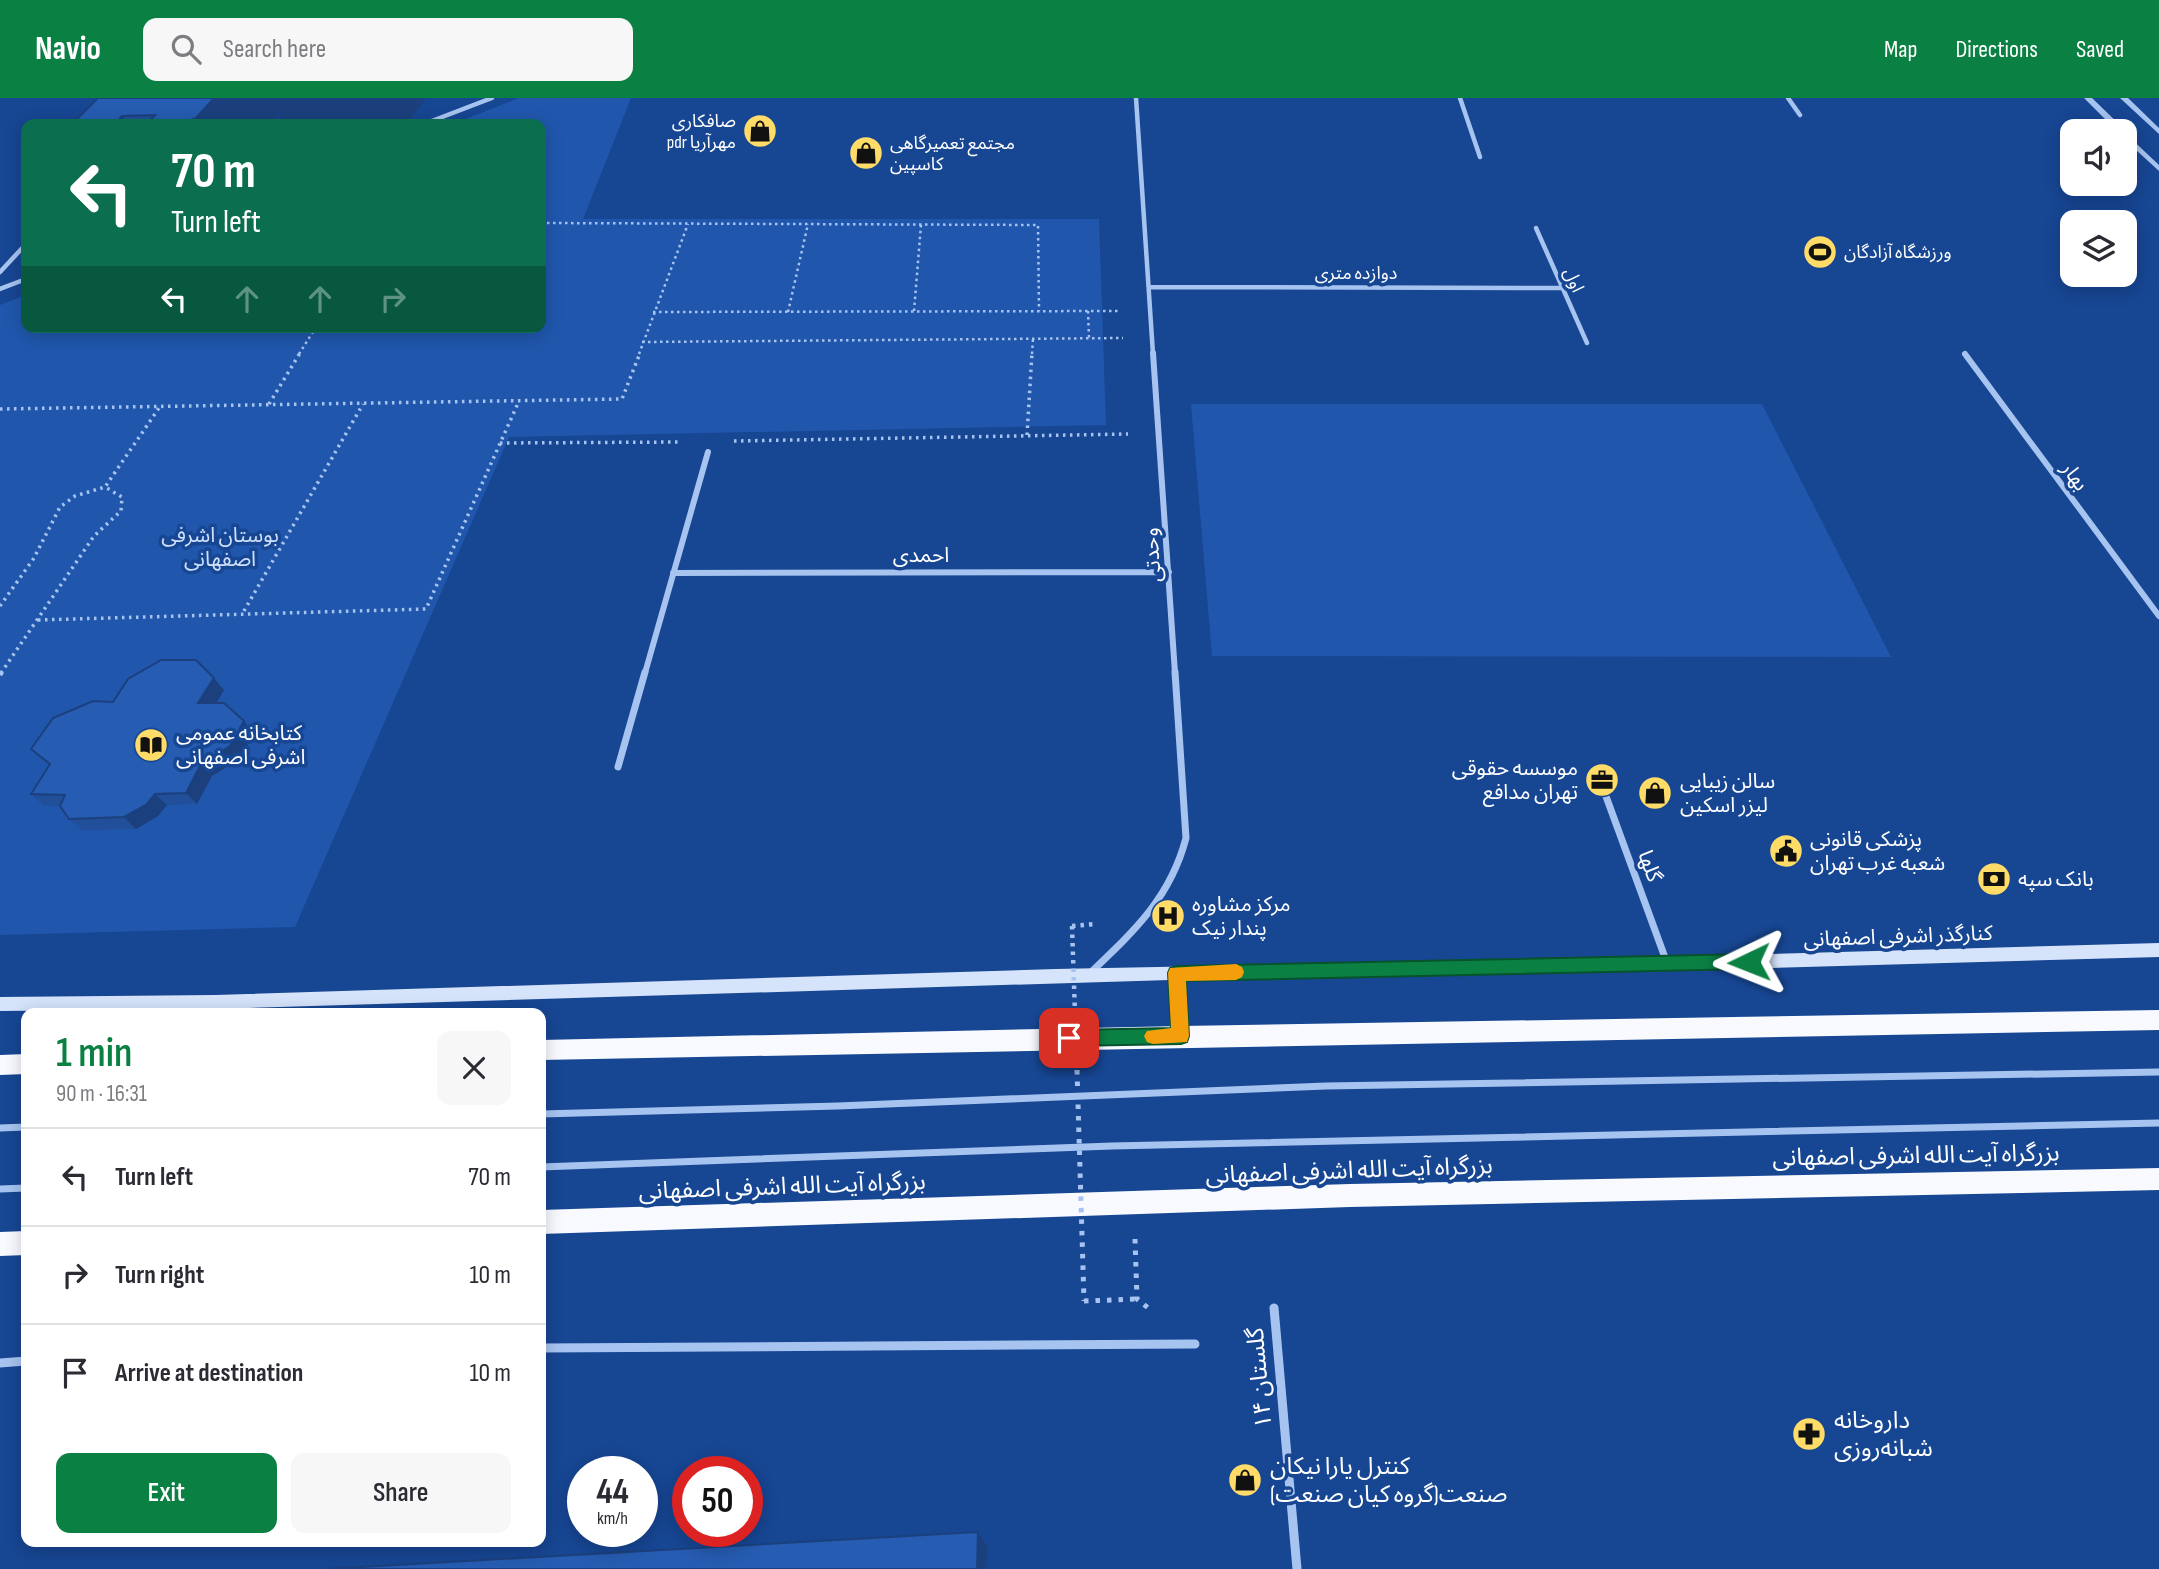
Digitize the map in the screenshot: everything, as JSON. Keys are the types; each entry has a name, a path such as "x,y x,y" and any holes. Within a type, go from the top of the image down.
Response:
{"highway":[{"path":"546,1050 1181,1036 2159,1020"},
{"path":"0,1065 21,1064"},
{"name":"بزرگراه آیت الله اشرفی اصفهانی","path":"546,1222 1809,1185 2159,1179"},
{"path":"0,1244 21,1243"}],"main road":[{"name":"کنارگذر اشرفی اصفهانی","path":"0,1004 84,1008 1089,975 1667,964 2159,950"},
{"path":"1177,973 1181,1036"},
{"path":"206,1008 215,1002"}],"street":[{"path":"437,119 492,98"},
{"name":"وحدتی","path":"1089,975 1155,908 1181,864 1186,838 1136,98"},
{"path":"1460,98 1480,157"},
{"path":"1788,98 1800,115"},
{"path":"2088,98 2109,119"},
{"path":"2124,98 2159,132"},
{"path":"2137,147 2159,169"},
{"name":"اول","path":"1536,228 1587,343"},
{"path":"0,272 21,249"},
{"path":"0,289 21,281"},
{"name":"دوازده متری","path":"1149,287 1562,288"},
{"name":"بهار","path":"1965,354 2159,616"},
{"path":"618,767 708,452"},
{"name":"احمدی","path":"673,573 1169,572"},
{"name":"گلها","path":"1600,780 1667,964"},
{"name":"گلستان ۱۴","path":"1274,1308 1297,1569"},
{"path":"546,1348 1195,1343"},
{"path":"0,1363 21,1361"}],"lane":[{"path":"546,1114 838,1106 1326,1086 2159,1072"},
{"path":"546,1167 1112,1146 2159,1124"},
{"path":"0,1128 21,1127"},
{"path":"0,1189 21,1188"}],"path":[{"path":"546,223 1038,225 1039,311"},
{"path":"0,409 622,399 688,223"},
{"path":"788,312 808,224"},
{"path":"914,311 921,225"},
{"path":"1088,311 1089,338"},
{"path":"653,312 1150,311"},
{"path":"269,405 312,333"},
{"path":"642,342 1152,338"},
{"path":"1027,435 1033,339"},
{"path":"38,620 244,612 426,609 519,401"},
{"path":"244,612 363,404"},
{"path":"0,606 37,551 55,509 73,496 105,487 159,407"},
{"path":"723,442 1160,433"},
{"path":"500,443 681,442"},
{"path":"0,675 94,536 121,511 122,497 105,487"},
{"path":"1072,926 1084,1301 1137,1299 1195,1343"},
{"path":"1133,1203 1137,1299"}],"green space":[{"name":"بوستان اشرفی اصفهانی","path":"519,98 631,98 583,219 1099,219 1106,425 509,437 295,927 0,935 0,305 21,297 21,333 546,333 546,119 466,119"},
{"path":"1191,404 1762,404 1891,657 1212,656"}],"building":[{"path":"98,98 214,98 193,119 151,119 155,115 122,116 119,119 77,119"},
{"name":"کتابخانه عمومی اشرفی اصفهانی","path":"161,660 196,660 214,678 198,703 224,703 244,721 230,746 201,764 186,793 155,794 146,805 124,817 69,819 60,806 65,795 31,794 50,764 31,749 53,718 93,701 113,702 128,679"},
{"path":"978,1532 977,1569 326,1569 714,1547 763,1547 763,1544"}],"slow traffic":[{"path":"1153,1036 1181,1036 1177,973 1236,972"}],"place":[{"name":"صافکاری pdr مهرآریا","path":"760,131"},
{"name":"مجتمع تعمیرگاهی کاسپین","path":"866,153"},
{"name":"ورزشگاه آزادگان","path":"1820,252"},
{"name":"کتابخانه عمومی اشرفی اصفهانی","path":"151,745"},
{"name":"موسسه حقوقی تهران مدافع","path":"1602,780"},
{"name":"سالن زیبایی لیزر اسکین","path":"1655,793"},
{"name":"پزشکی قانونی شعبه غرب تهران","path":"1786,851"},
{"name":"بانک سپه","path":"1994,879"},
{"name":"مرکز مشاوره پندار نیک","path":"1168,916"},
{"name":"داروخانه شبانه‌روزی","path":"1809,1434"},
{"name":"کنترل یارا نیکان صنعت(گروه کیان صنعت)","path":"1245,1480"}],"route":[{"path":"1069,1038 1181,1036 1177,973 1749,962"}]}
